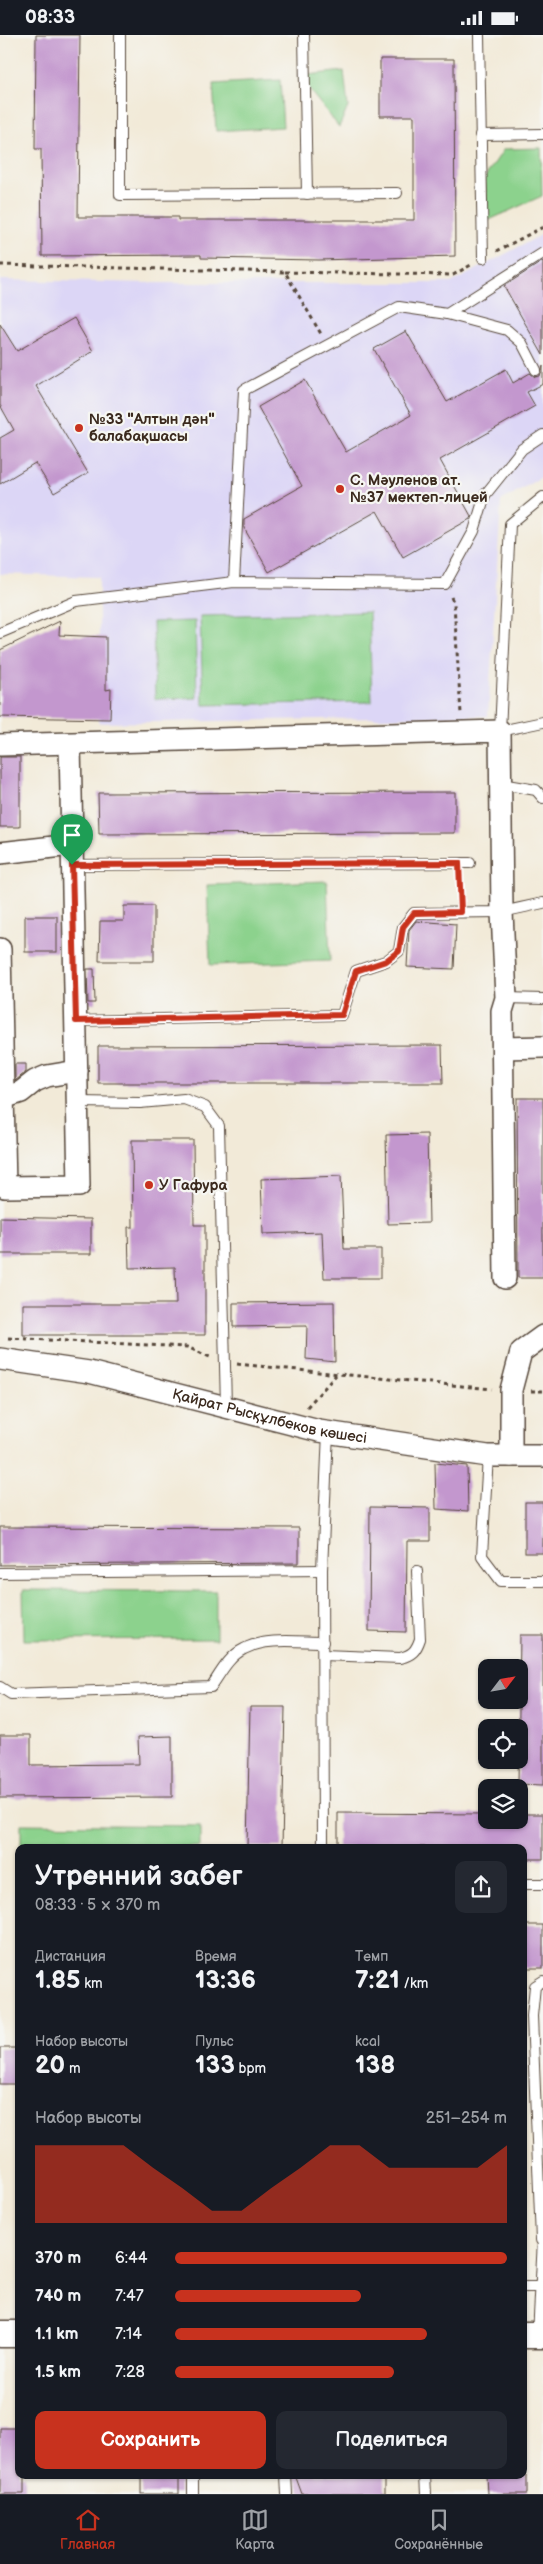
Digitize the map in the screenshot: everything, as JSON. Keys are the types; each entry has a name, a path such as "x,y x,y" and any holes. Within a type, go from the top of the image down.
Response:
{"street":[{"path":"0,745 70,745 500,731 502,912 506,998 502,1011 505,1278"},
{"path":"0,949 5,1187 80,1186 70,745"},
{"path":"0,853 72,855"},
{"path":"503,1048 543,1047"},
{"path":"3,1097 21,1093 35,1081 47,1076 77,1071"},
{"path":"511,1456 512,1390 521,1352 543,1336"},
{"name":"Қайрат Рысқұлбеков көшесі","path":"0,1359 89,1372 328,1432 488,1456 543,1456"},
{"path":"0,2334 15,2334"}],"lane":[{"path":"120,35 120,195 397,193"},
{"path":"304,35 307,194"},
{"path":"479,35 483,259"},
{"path":"480,135 543,134"},
{"path":"447,314 543,253"},
{"path":"234,582 244,390 399,307 447,314 506,330 522,343 536,370"},
{"path":"0,633 76,601 234,582 445,584 474,531 485,495 522,449 543,435"},
{"path":"543,497 510,524 500,731 543,722"},
{"path":"501,784 536,790 543,798"},
{"path":"72,855 470,863"},
{"path":"76,1021 342,1015 356,971 386,961 399,951 403,927 414,913 502,912 543,903"},
{"path":"506,998 543,999"},
{"path":"78,1102 140,1103 184,1099 205,1107 219,1126 226,1406"},
{"path":"323,1844 322,1570 328,1432"},
{"path":"488,1456 482,1556 501,1581 543,1581"},
{"path":"0,1573 322,1570"},
{"path":"323,1655 400,1658 410,1655 416,1649 420,1639 417,1571"},
{"path":"0,1687 11,1694 211,1687 227,1663 244,1649 267,1643 323,1642"},
{"path":"527,1883 543,1884"},
{"path":"535,2335 542,2240 532,2016 535,1986 543,1981"},
{"path":"527,2287 540,2287"},
{"path":"193,2479 193,2494"},
{"path":"286,2479 288,2494"},
{"path":"426,2479 426,2494"}],"path":[{"path":"0,265 453,275 543,227"},
{"path":"285,272 328,345"},
{"path":"445,584 454,603 462,732"},
{"path":"459,863 461,912"},
{"path":"0,1338 187,1347 225,1363 512,1390 543,1391"},
{"path":"291,1424 336,1374"}],"shaded area":[{"name":"С. Мәуленов ат. №37 мектеп-лицей","path":"543,234 543,476 501,501 488,716 99,723 99,577 0,574 0,280 155,283 451,283"}],"green space":[{"path":"344,71 348,107 339,127 298,76"},
{"path":"280,80 283,127 216,131 213,84"},
{"path":"541,148 542,196 487,221 485,177 504,149"},
{"path":"369,612 372,702 203,705 200,616"},
{"path":"195,621 197,698 155,699 153,622"},
{"path":"327,881 330,961 210,965 207,885"},
{"path":"23,1590 216,1591 216,1639 24,1640"},
{"path":"21,1824 200,1826 200,1844 21,1844"}],"building":[{"path":"36,35 80,35 78,217 178,217 178,220 414,220 414,116 380,116 380,59 454,59 455,256 319,260 201,258 201,255 42,256 41,149 35,149"},
{"path":"543,261 543,355 504,286"},
{"path":"74,318 93,351 36,386 88,473 54,493 35,463 0,484 0,438 14,430 0,405 0,324 17,351"},
{"path":"406,331 447,402 506,369 513,383 530,373 535,377 540,376 543,366 543,384 527,392 535,406 440,460 471,516 470,519 403,557 377,511 269,572 244,528 244,519 302,486 258,407 305,380 346,452 411,415 374,349"},
{"path":"60,621 59,635 106,637 106,690 111,689 110,719 0,717 0,650"},
{"path":"0,757 20,757 20,827 0,827"},
{"path":"455,792 455,833 99,834 98,793"},
{"path":"124,906 154,906 154,961 99,961 100,921 124,921"},
{"path":"25,916 57,916 57,952 25,952"},
{"path":"416,921 456,924 454,969 407,967 409,930"},
{"path":"87,969 94,969 95,1003 88,1003"},
{"path":"442,1045 443,1083 98,1083 98,1046"},
{"path":"15,1064 26,1064 26,1072 15,1081"},
{"path":"517,1098 543,1098 543,1278 518,1278"},
{"path":"427,1134 429,1223 388,1224 386,1135"},
{"path":"132,1140 193,1140 194,1225 205,1225 205,1335 23,1335 23,1304 176,1304 175,1267 129,1268 128,1227 133,1227"},
{"path":"341,1176 344,1249 381,1249 381,1278 324,1278 322,1232 263,1234 261,1179"},
{"path":"0,1217 91,1219 91,1254 0,1254"},
{"path":"334,1302 335,1362 306,1359 307,1326 233,1327 233,1303"},
{"path":"435,1463 467,1466 468,1511 436,1509"},
{"path":"525,1502 543,1502 543,1553 525,1553"},
{"path":"370,1507 430,1508 430,1541 407,1541 406,1632 369,1631"},
{"path":"0,1527 299,1528 299,1563 0,1565"},
{"path":"520,1635 543,1635 543,1785 528,1784 528,1779 518,1779 518,1769 528,1769 528,1719 519,1719 519,1709 528,1709 528,1659 520,1659"},
{"path":"250,1707 285,1707 282,1844 247,1844"},
{"path":"0,1735 31,1735 31,1765 139,1764 138,1737 172,1736 172,1797 0,1798"},
{"path":"338,1813 478,1814 478,1829 528,1829 528,1814 543,1814 543,1859 527,1859 527,1844 338,1844"},
{"path":"527,1925 543,1925 543,1968 527,1968"},
{"path":"0,2048 15,2048 15,2084 0,2084"},
{"path":"0,2428 15,2428 15,2479 24,2479 24,2494 0,2494"},
{"path":"141,2479 179,2479 179,2494 141,2494"},
{"path":"296,2479 385,2479 385,2494 302,2494"},
{"path":"486,2479 527,2479 527,2494 487,2494"}],"place":[{"name":"№33 \"Алтын дән\" балабақшасы","path":"79,428"},
{"name":"С. Мәуленов ат. №37 мектеп-лицей","path":"340,489"},
{"name":"У Гафура","path":"149,1185"}],"route":[{"path":"459,863 461,912 414,913 403,927 399,951 386,961 356,971 342,1015 76,1021 72,865 459,863"}]}
